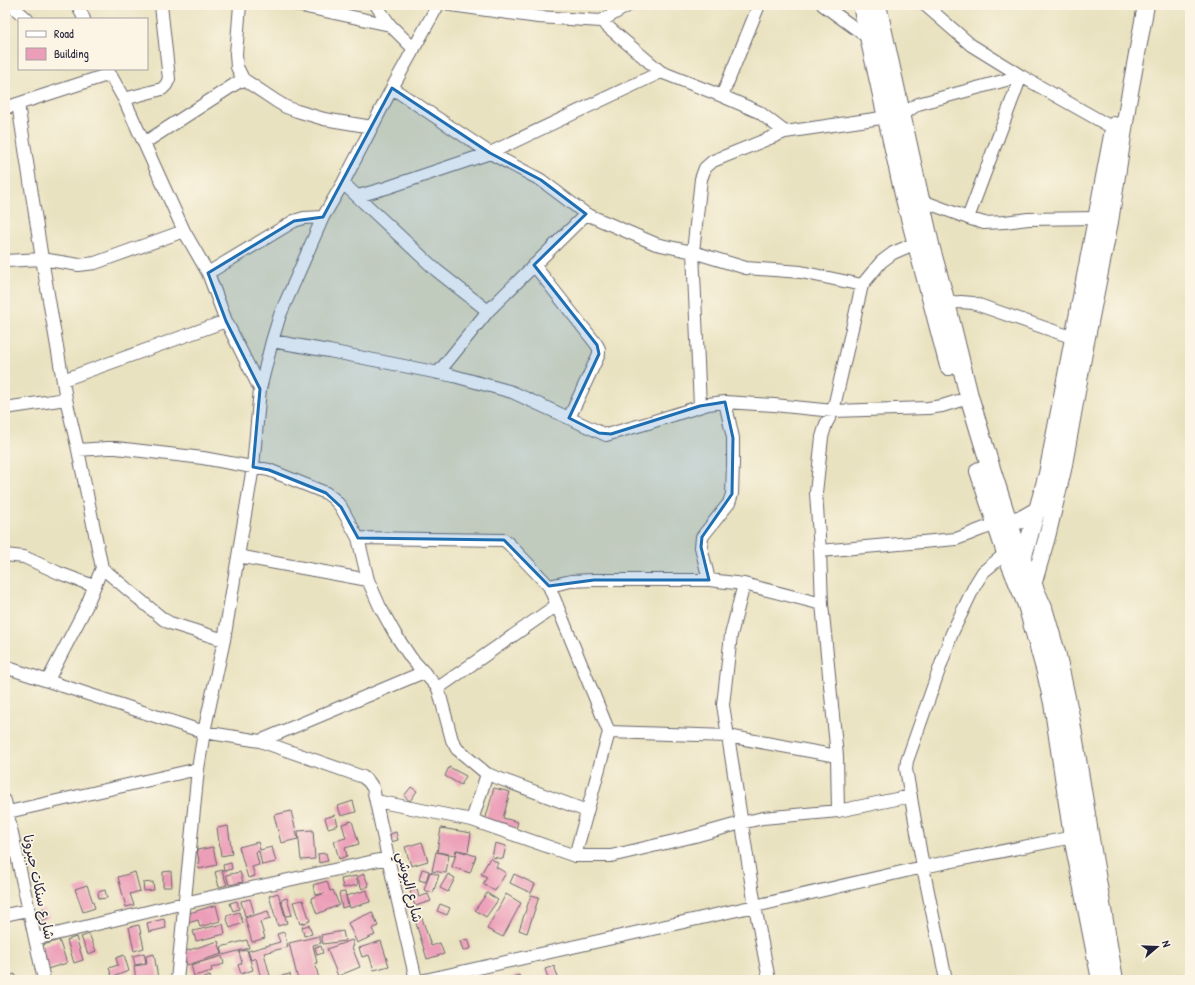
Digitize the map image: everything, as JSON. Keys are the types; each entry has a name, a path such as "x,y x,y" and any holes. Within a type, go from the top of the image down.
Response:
{"main road":[{"path":"862,5 870,39 920,200 931,249 969,396 988,459 1002,523"},
{"path":"877,5 916,243 958,401 1011,549 1016,578 1027,605 1046,672 1053,703 1073,837 1101,980"},
{"path":"1002,523 1023,519 1037,511"},
{"path":"1011,549 1022,561 1043,608 1057,656 1067,701 1114,980"}],"street":[{"path":"11,5 26,18"},
{"path":"78,5 84,18"},
{"path":"124,99 162,89 169,79 161,5"},
{"path":"240,5 236,54 237,66 243,79 286,107 324,119 372,127"},
{"path":"297,5 390,25"},
{"path":"376,5 390,25 414,49"},
{"path":"177,980 198,769 204,732 224,640 253,466 260,389 272,341 280,315 323,217 343,183 392,88 438,5"},
{"path":"451,5 538,17 600,21 630,5"},
{"path":"722,96 759,5"},
{"path":"823,5 870,39"},
{"path":"1016,578 1047,474 1097,218 1134,5"},
{"path":"1027,605 1047,537 1064,470 1085,347 1110,222 1128,103 1146,5"},
{"path":"932,7 971,45 1021,76 1113,128"},
{"path":"600,21 661,72 759,112 785,132"},
{"path":"5,108 105,71 124,99 184,231 208,273 226,321 260,389"},
{"path":"358,196 490,153 661,72"},
{"path":"700,406 693,252 700,179 705,168 713,162 785,132 894,116 918,104 1021,76"},
{"path":"968,218 1021,76"},
{"path":"144,142 243,79"},
{"path":"392,88 490,153 541,180 586,214 656,244 693,252 746,268 801,272 862,285"},
{"path":"18,104 42,259 66,399 102,568 86,607 48,680"},
{"path":"343,183 436,270 488,311"},
{"path":"920,200 984,223 1028,219 1097,218"},
{"path":"438,373 488,311 586,214"},
{"path":"208,273 294,221 304,218 323,217"},
{"path":"5,261 42,259 79,265 95,263 184,231"},
{"path":"838,811 837,756 822,604 816,493 822,437 826,424 833,410 862,285 881,262 893,253 916,243"},
{"path":"534,265 599,349 599,354 569,418"},
{"path":"946,303 973,303 1074,338"},
{"path":"63,380 226,321"},
{"path":"272,341 438,373 512,392 606,435 700,406 725,402 833,410 928,408 942,406 958,401"},
{"path":"5,408 66,399"},
{"path":"709,580 701,547 702,537 729,503 732,494 733,438 725,402"},
{"path":"78,450 112,448 203,458 253,466 270,470 326,493 334,499 340,507 358,538 368,580 380,608 395,634 412,658 438,688 452,740 457,749 487,774 587,811"},
{"path":"820,551 956,539 1002,523"},
{"path":"358,538 504,540 549,586 609,732 575,856"},
{"path":"946,980 923,867 906,769 907,761 952,633 975,585 983,572 1011,549"},
{"path":"5,555 24,557 59,573 94,586"},
{"path":"238,556 368,580"},
{"path":"102,568 163,619 170,623 224,640"},
{"path":"549,586 571,581 594,580 709,580 744,584 822,604"},
{"path":"744,584 730,636 723,705 741,823 769,980"},
{"path":"438,688 557,605"},
{"name":"شارع البوشي","path":"5,667 204,732 260,741 363,776 373,788 416,980"},
{"path":"260,741 424,672"},
{"path":"609,732 728,736 837,756"},
{"path":"6,806 198,769"},
{"path":"472,820 487,774"},
{"path":"376,800 472,820 575,856 611,856 763,818 838,811 911,796"},
{"name":"شارع سنكات جبرونا","path":"6,806 44,980"},
{"path":"425,980 923,867 1073,837"},
{"path":"35,939 184,903 388,858"},
{"path":"5,915 28,910"}],"highlighted area":[{"path":"392,88 490,153 541,180 586,214 534,265 597,345 599,354 569,418 599,433 611,434 700,406 725,402 733,438 732,494 702,537 701,547 709,580 594,580 549,586 504,540 358,538 341,507 326,493 269,470 253,467 260,389 226,321 208,273 294,221 323,217"}],"building":[{"path":"449,767 466,776 461,785 445,776"},
{"path":"411,787 417,791 410,801 404,796"},
{"path":"494,788 510,792 503,818 518,822 516,829 485,821"},
{"path":"353,801 356,812 341,816 338,806"},
{"path":"291,811 298,839 281,843 274,815"},
{"path":"335,815 338,825 328,828 325,818"},
{"path":"352,821 359,844 345,848 347,856 339,859 334,841 346,838 342,824"},
{"path":"228,826 232,854 221,856 217,828"},
{"path":"441,828 471,833 468,852 456,850 455,855 437,852"},
{"path":"313,830 315,859 301,860 298,831"},
{"path":"396,832 398,840 391,842 390,834"},
{"path":"258,842 260,850 272,847 276,862 262,865 259,851 256,852 259,865 252,867 255,876 248,878 239,847"},
{"path":"422,842 428,861 411,866 405,847"},
{"path":"495,843 506,846 503,859 492,857"},
{"path":"213,847 217,865 199,869 197,850"},
{"path":"457,850 476,856 470,873 452,867"},
{"path":"436,852 449,855 446,873 432,871"},
{"path":"326,853 328,861 319,863 318,854"},
{"path":"490,858 498,863 496,867 506,873 495,891 483,884 487,877 481,874"},
{"path":"231,863 232,869 224,871 223,865"},
{"path":"422,869 429,871 426,882 419,880"},
{"path":"222,870 227,885 219,887 215,872"},
{"path":"171,871 172,887 163,887 163,872"},
{"path":"135,872 140,891 130,894 134,905 126,907 118,877"},
{"path":"240,872 243,882 229,885 226,875"},
{"path":"430,872 439,875 433,893 424,890"},
{"path":"364,874 369,886 362,889 357,877"},
{"path":"448,874 455,878 448,892 440,888"},
{"path":"514,874 535,884 531,893 510,883"},
{"path":"356,876 358,885 343,888 341,879"},
{"path":"327,881 330,891 333,890 339,905 317,914 311,898 325,893 316,895 313,885"},
{"path":"153,882 154,890 144,891 143,883"},
{"path":"87,885 95,908 83,912 75,889"},
{"path":"417,889 419,897 428,894 431,901 415,906 410,891"},
{"path":"105,890 107,898 99,899 98,892"},
{"path":"367,890 370,902 350,908 346,896"},
{"path":"345,892 348,906 342,908 339,893"},
{"path":"278,893 287,923 278,926 269,896"},
{"path":"487,893 498,900 486,917 475,910"},
{"path":"506,894 521,903 503,937 487,929"},
{"path":"531,895 539,897 527,933 519,930"},
{"path":"287,898 292,915 286,916 281,900"},
{"path":"250,899 254,913 245,916 241,901"},
{"path":"303,900 310,921 300,924 293,902"},
{"path":"237,901 239,909 233,911 230,903"},
{"path":"440,904 450,908 447,915 437,911"},
{"path":"216,905 220,921 200,927 198,920 188,923 186,914"},
{"path":"44,908 49,917 42,921 37,912"},
{"path":"268,911 270,919 260,922 265,938 252,942 245,918"},
{"path":"239,912 243,923 230,928 226,916"},
{"path":"372,912 378,926 372,929 375,935 357,943 348,923"},
{"path":"422,918 431,946 440,943 444,954 427,959 415,920"},
{"path":"164,919 166,928 149,932 147,923"},
{"path":"223,924 225,934 196,941 193,931"},
{"path":"139,925 144,948 134,951 129,927"},
{"path":"309,925 312,934 304,936 302,927"},
{"path":"343,931 345,941 323,944 321,935"},
{"path":"284,932 288,947 264,953 270,976 261,979 256,958 251,960 248,951 280,942 277,934"},
{"path":"89,934 96,951 88,954 81,937"},
{"path":"319,936 321,943 313,945 319,979 298,980 289,943"},
{"path":"76,937 83,960 74,963 67,940"},
{"path":"468,939 471,948 463,951 460,941"},
{"path":"59,940 67,963 47,969 40,946"},
{"path":"247,940 249,948 223,955 221,947"},
{"path":"352,940 354,946 352,947 360,967 338,976 327,949"},
{"path":"218,941 222,954 187,965 183,952"},
{"path":"381,941 389,966 374,970 369,955 362,957 359,948"},
{"path":"321,946 323,953 317,955 315,947"},
{"path":"247,950 253,970 241,974 238,965 242,963 239,952"},
{"path":"144,953 146,963 135,965 133,956"},
{"path":"154,954 158,978 136,980 134,966 147,964 146,956"},
{"path":"124,955 129,971 112,977 109,968 118,965 116,958"},
{"path":"222,956 224,964 211,968 212,971 194,976 191,965"},
{"path":"554,966 559,980 549,980 545,969"},
{"path":"15,974 16,980 6,980 5,977"},
{"path":"290,974 292,980 278,980 277,977"},
{"path":"255,975 256,980 247,980 246,977"},
{"path":"519,975 521,980 511,980 510,978"},
{"path":"210,976 211,980 199,980"}]}
